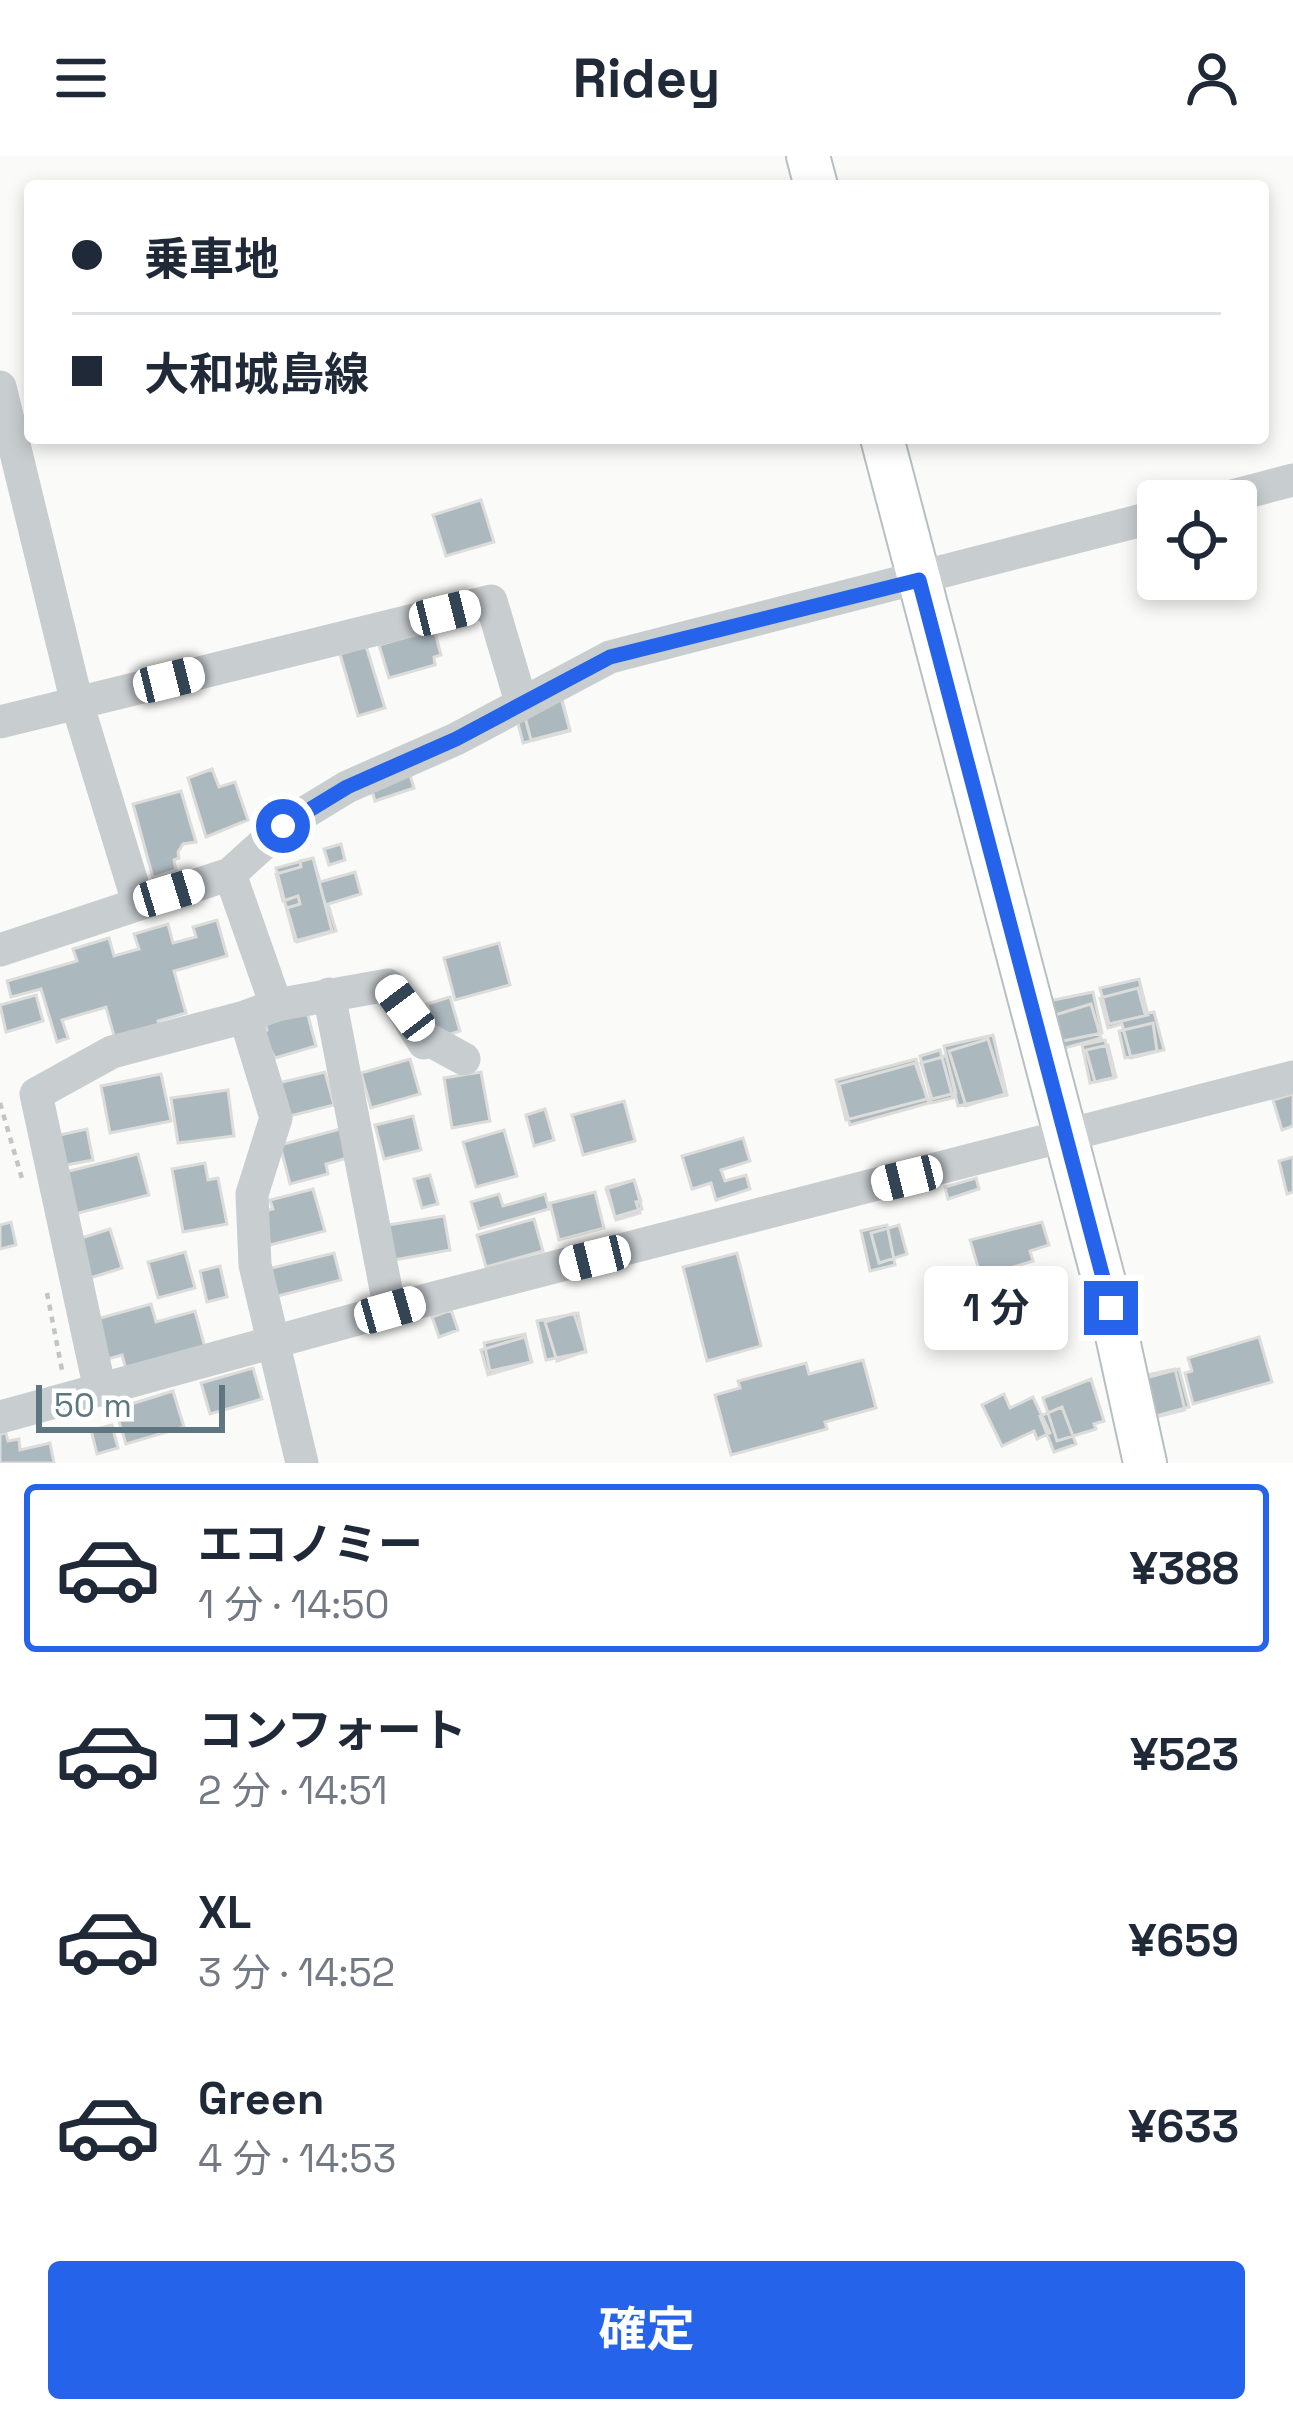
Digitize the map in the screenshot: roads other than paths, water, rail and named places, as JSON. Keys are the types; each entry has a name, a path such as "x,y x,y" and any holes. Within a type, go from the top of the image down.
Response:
{"main road":[{"path":"884,444 1111,1308 1145,1463"}],"street":[{"path":"0,387 77,703 138,902"},
{"path":"1257,489 1293,480"},
{"path":"0,950 230,874 283,826 347,787 456,739 610,657 1137,522"},
{"path":"0,722 491,601 521,702"},
{"path":"230,874 260,1011 276,1118 252,1194 255,1265 302,1463"},
{"path":"84,1395 36,1094 112,1052 328,994 388,985 424,1043 431,1041 464,1059"},
{"path":"328,994 390,1310"},
{"path":"0,1418 390,1310 1293,1077"}]}
